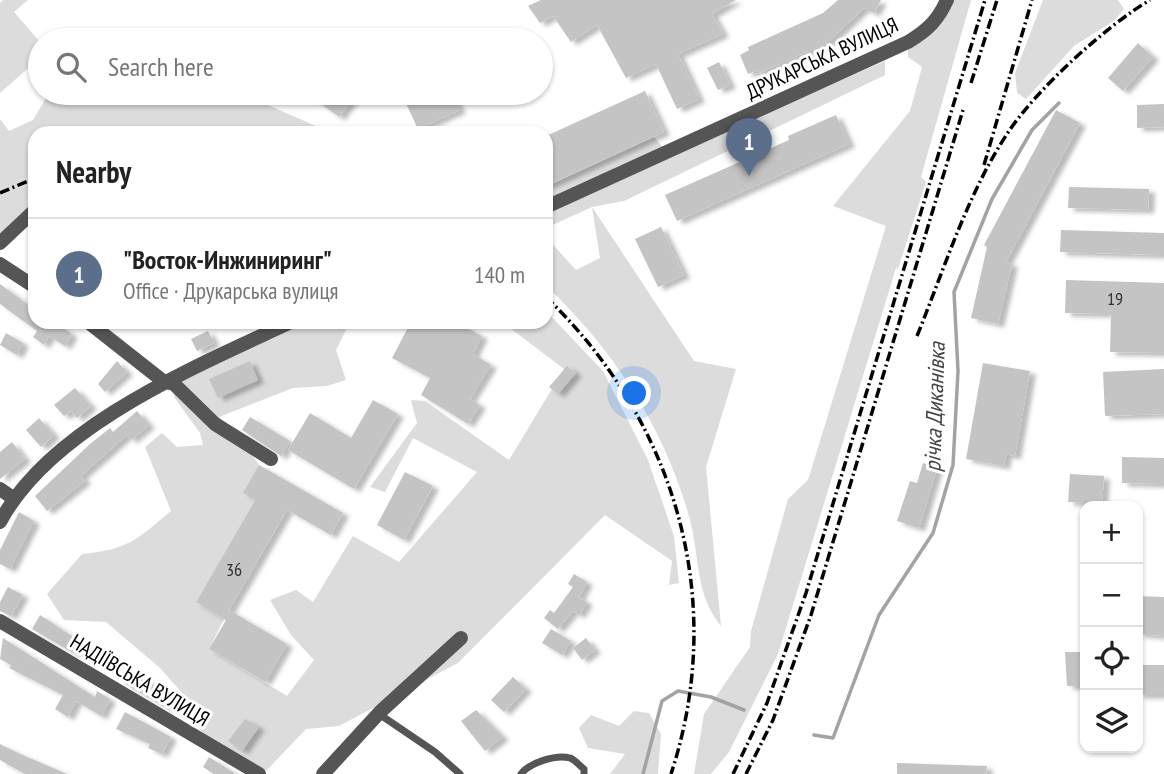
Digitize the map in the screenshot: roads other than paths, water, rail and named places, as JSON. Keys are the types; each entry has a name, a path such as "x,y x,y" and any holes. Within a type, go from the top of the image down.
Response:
{"street":[{"name":"ДРУКАРСЬКА ВУЛИЦЯ","path":"553,204 908,41 927,31 938,20 947,0"},
{"path":"0,243 28,217"},
{"path":"0,264 28,282"},
{"path":"98,329 163,381 174,384 215,424 271,459"},
{"path":"0,522 12,498 56,457 105,418 163,381 276,329"},
{"path":"0,489 12,498"},
{"name":"НАДІЇВСЬКА ВУЛИЦЯ","path":"0,621 259,774"},
{"path":"323,774 378,714 461,638"}],"lane":[{"path":"378,714 435,752 460,774"},
{"path":"521,774 524,769 550,758 570,758 584,769 584,774"}],"waterway":[{"name":"річка Диканівка","path":"814,735 833,738 879,615 933,533 953,465 958,371 954,292 992,199 1032,130 1059,103"},
{"name":"річка Диканівка","path":"643,774 662,701 678,691 711,697 744,710"}],"railway":[{"path":"733,774 767,703 806,593 985,0"},
{"path":"971,83 997,0"},
{"path":"984,165 1032,0"},
{"path":"917,336 969,204 994,154 1009,131 1037,96 1074,59 1113,25 1150,0"},
{"path":"746,774 773,720 811,615 963,110"},
{"path":"0,193 28,181"},
{"path":"553,305 591,346 628,400 658,457 679,518 691,580 694,644 687,709 671,774"}],"place":[{"name":"\"Восток-Инжиниринг\"","path":"749,176"}]}
